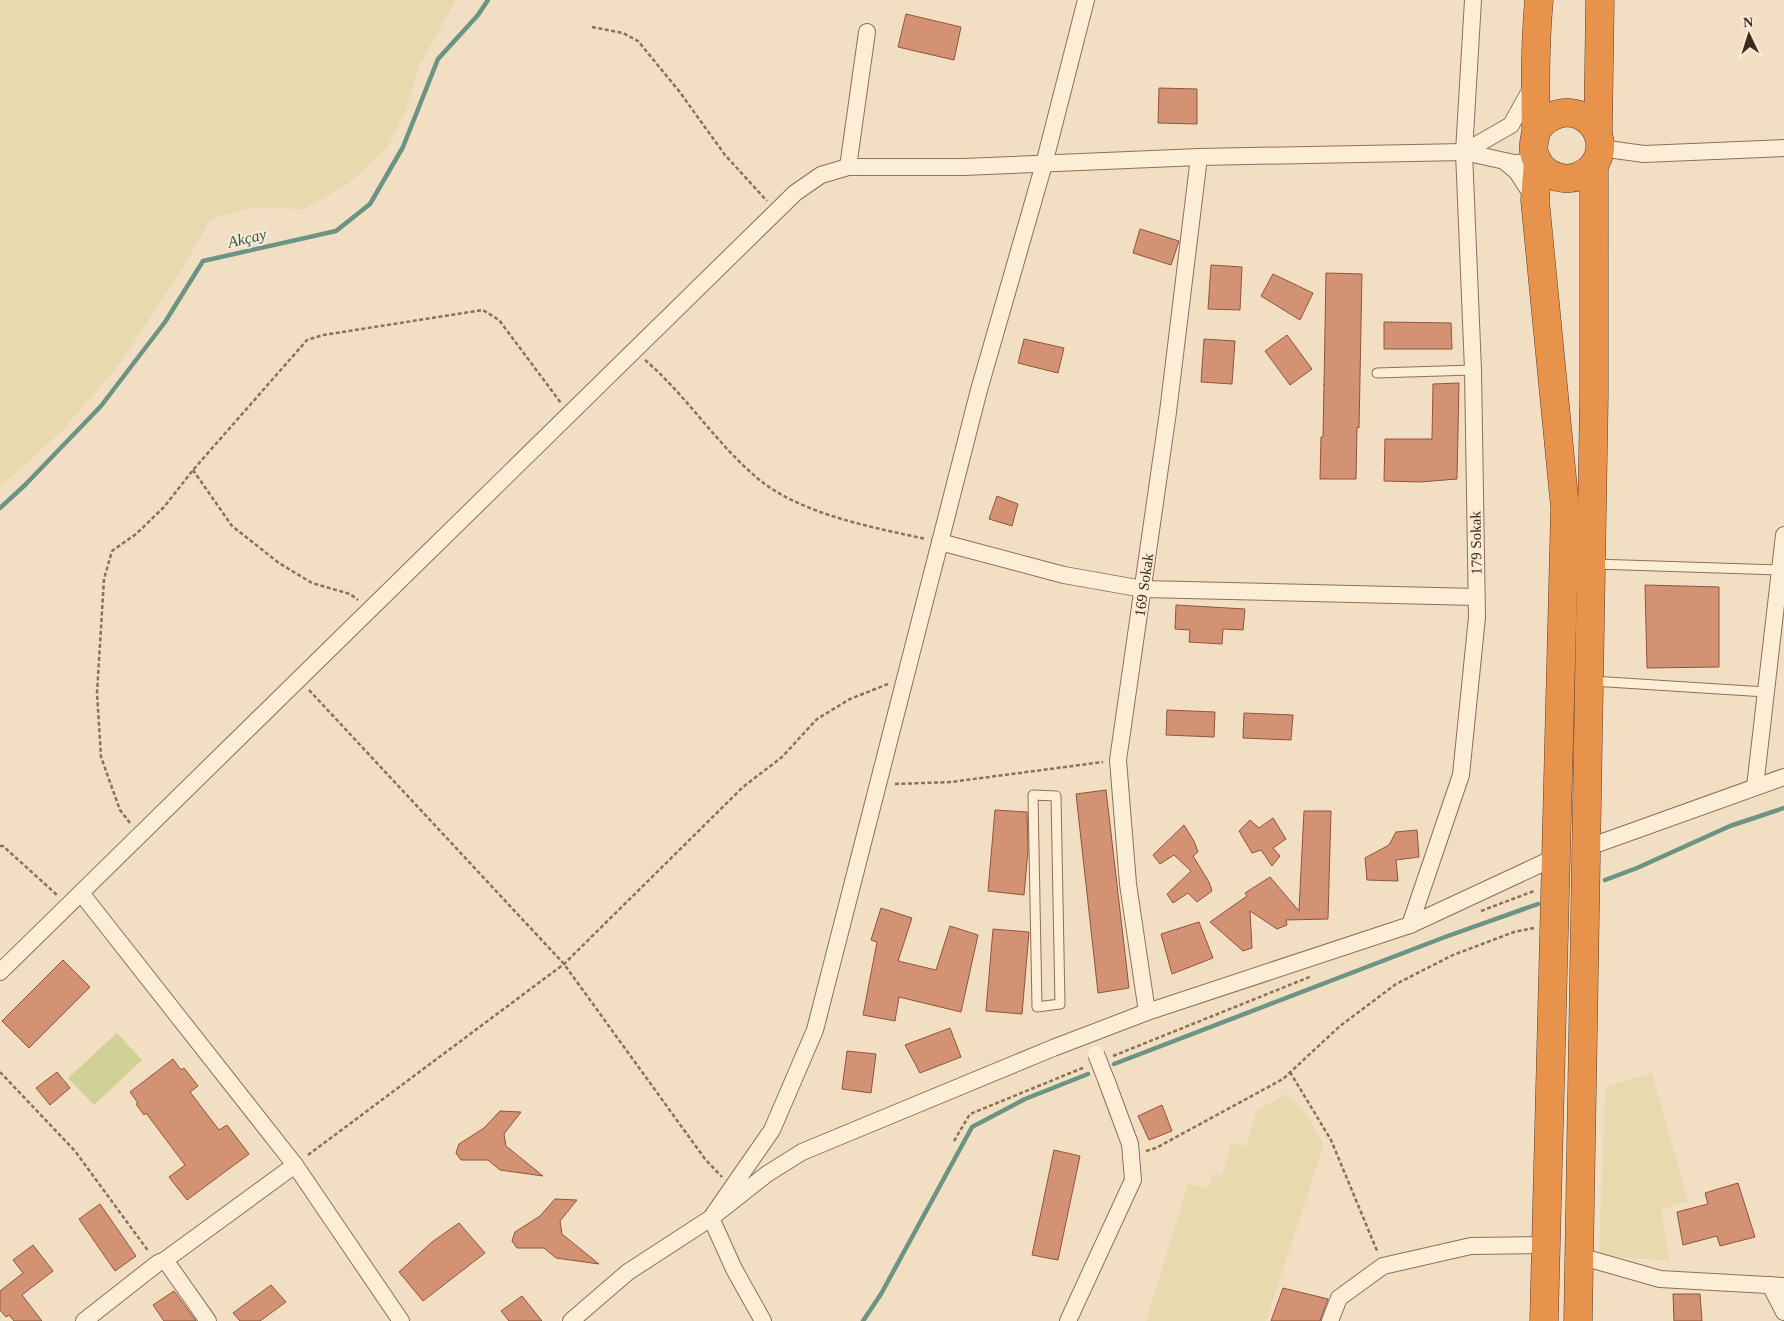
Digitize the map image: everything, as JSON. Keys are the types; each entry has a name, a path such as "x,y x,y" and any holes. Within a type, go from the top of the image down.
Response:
{"highway":[{"path":"1524,128 1535,80 1539,0"},
{"path":"1578,1321 1600,0"},
{"path":"1563,112 1574,113 1584,117 1592,124 1597,149 1586,173 1576,178 1565,179 1545,171 1538,162 1534,152 1534,141 1524,128 1544,122 1563,112"},
{"path":"1538,162 1535,200 1565,508 1544,1321"}],"street":[{"path":"711,1218 772,1130 815,1030 979,390 1044,164 1086,0"},
{"name":"179 Sokak","path":"1410,925 1461,775 1477,617 1473,370 1464,152 1473,0"},
{"path":"848,167 867,32"},
{"path":"1464,152 1524,128"},
{"path":"1597,149 1644,154 1784,148"},
{"path":"0,972 795,193 821,175 848,167 962,167 1199,157 1464,152 1514,163 1538,162"},
{"name":"169 Sokak","path":"1147,1012 1128,884 1118,760 1168,412 1199,157"},
{"path":"1504,161 1517,172 1535,200"},
{"path":"1756,787 1784,535"},
{"path":"940,542 1064,575 1143,590 1476,598"},
{"path":"1586,848 1784,777"},
{"path":"571,1321 628,1272 711,1218 767,1174 802,1152 1147,1012 1410,925 1556,857"},
{"path":"81,893 294,1165 401,1321"},
{"path":"1068,1321 1133,1180 1130,1144 1089,1034"},
{"path":"84,1321 294,1165"},
{"path":"711,1218 734,1269 763,1321"},
{"path":"1330,1321 1339,1298 1383,1266 1472,1246 1546,1245"},
{"path":"1579,1256 1660,1279 1777,1285 1784,1312"},
{"path":"161,1262 208,1321"}],"lane":[{"path":"1377,373 1473,370"},
{"path":"1591,564 1780,570"},
{"path":"1589,681 1766,692"},
{"path":"1033,795 1056,796 1060,1004 1037,1007 1033,795"}],"path":[{"path":"592,27 623,33 638,41 679,91 725,155 777,211"},
{"path":"140,836 120,810 101,757 97,693 104,579 112,551 136,534 164,507 192,470 307,340 323,335 483,310 499,320 557,400 572,413"},
{"path":"635,351 683,398 739,461 756,477 781,495 805,507 880,529 940,542"},
{"path":"192,470 232,526 279,564 312,583 350,594 372,608"},
{"path":"299,680 564,964 705,1159 733,1187"},
{"path":"294,1165 564,964 743,787 782,757 817,719 850,699 881,685 905,680"},
{"path":"878,785 951,782 1118,760"},
{"path":"0,846 3,846 69,906"},
{"path":"1477,912 1540,889"},
{"path":"1131,1156 1156,1148 1283,1079 1340,1026 1396,984 1453,955 1514,932 1555,925"},
{"path":"954,1141 970,1114 1097,1059 1314,975"},
{"path":"0,1072 76,1151 161,1262"},
{"path":"1290,1072 1331,1140 1383,1266"}],"shaded area":[{"path":"0,0 456,0 420,64 405,112 388,147 347,185 304,209 250,208 211,219 182,269 122,361 62,431 0,487"},
{"path":"1652,1073 1688,1201 1661,1210 1670,1261 1599,1255 1605,1087"},
{"path":"1286,1094 1307,1115 1324,1145 1266,1321 1146,1321 1188,1184 1208,1188 1213,1174 1222,1176 1231,1143 1246,1146 1257,1110"}],"green space":[{"path":"117,1033 142,1060 94,1105 68,1078"}],"building":[{"path":"906,14 961,27 954,60 898,47"},
{"path":"1159,88 1197,89 1197,124 1158,123"},
{"path":"1140,229 1179,241 1171,265 1133,253"},
{"path":"1211,265 1242,267 1240,310 1208,309"},
{"path":"1326,273 1362,274 1359,428 1357,427 1356,479 1320,479 1321,437 1323,437"},
{"path":"1273,274 1313,293 1300,320 1261,296"},
{"path":"1384,322 1451,323 1452,349 1384,349"},
{"path":"1287,335 1312,369 1290,385 1265,351"},
{"path":"1024,339 1064,348 1058,373 1018,363"},
{"path":"1204,339 1235,341 1232,384 1201,382"},
{"path":"1459,383 1457,479 1420,482 1384,481 1385,439 1432,439 1433,384"},
{"path":"997,496 1018,504 1012,526 989,519"},
{"path":"1645,585 1719,587 1719,667 1647,668"},
{"path":"1176,605 1245,609 1243,630 1223,629 1222,644 1189,642 1190,630 1175,629"},
{"path":"1167,710 1215,712 1214,737 1166,735"},
{"path":"1244,713 1293,715 1291,740 1243,738"},
{"path":"1106,790 1129,988 1098,993 1076,794"},
{"path":"995,810 1027,812 1028,850 1024,895 988,891"},
{"path":"1304,811 1331,811 1328,919 1286,920 1287,925 1277,929 1250,911 1252,948 1243,951 1210,922 1247,896 1245,893 1270,877 1299,911"},
{"path":"1273,818 1286,839 1273,848 1280,856 1272,866 1261,850 1252,853 1239,831 1250,820 1259,828"},
{"path":"1184,825 1194,841 1198,852 1193,856 1209,882 1212,891 1197,902 1188,893 1173,903 1167,894 1191,871 1174,855 1160,864 1153,855"},
{"path":"1417,830 1419,857 1396,860 1398,881 1367,880 1365,858 1389,845 1396,832"},
{"path":"881,908 912,918 898,961 936,970 950,926 978,935 961,1012 899,997 895,1021 863,1015 877,942 871,940"},
{"path":"1199,922 1213,958 1172,974 1161,934"},
{"path":"993,929 1029,932 1022,1014 986,1011"},
{"path":"63,960 90,987 29,1048 2,1021"},
{"path":"950,1028 961,1057 920,1073 905,1045"},
{"path":"847,1051 876,1054 871,1093 842,1089"},
{"path":"173,1059 181,1070 184,1068 198,1086 190,1092 219,1130 227,1125 249,1154 187,1200 169,1177 185,1165 146,1113 144,1115 130,1092"},
{"path":"57,1072 70,1088 50,1105 36,1088"},
{"path":"1162,1105 1172,1131 1149,1140 1138,1116"},
{"path":"500,1111 521,1112 504,1134 506,1146 543,1176 500,1170 488,1160 461,1160 456,1153 459,1144 484,1128"},
{"path":"1054,1150 1080,1156 1058,1260 1032,1255"},
{"path":"1738,1183 1755,1237 1720,1246 1717,1236 1683,1245 1677,1212 1708,1204 1705,1193"},
{"path":"555,1199 577,1200 560,1221 562,1234 599,1264 556,1258 544,1248 517,1248 512,1241 515,1232 540,1216"},
{"path":"100,1204 136,1256 115,1271 79,1219"},
{"path":"459,1223 485,1253 423,1301 399,1272 432,1242"},
{"path":"33,1245 53,1271 22,1295 42,1321 14,1321 9,1315 6,1317 0,1310 0,1291 23,1273 13,1260"},
{"path":"271,1285 286,1302 260,1321 240,1321 233,1313"},
{"path":"1283,1288 1328,1299 1320,1321 1271,1321"},
{"path":"174,1291 196,1321 164,1321 153,1305"},
{"path":"1673,1294 1700,1294 1702,1321 1674,1321"},
{"path":"522,1296 542,1321 509,1321 501,1311"}],"waterway":[{"name":"Akçay","path":"0,508 25,485 101,406 165,322 203,261 336,231 370,204 403,147 438,59 478,15 488,0"},
{"path":"1605,880 1637,868 1730,826 1784,808"},
{"path":"1114,1064 1445,937 1538,904"},
{"path":"863,1321 881,1294 972,1127 1025,1099 1088,1074"}]}
